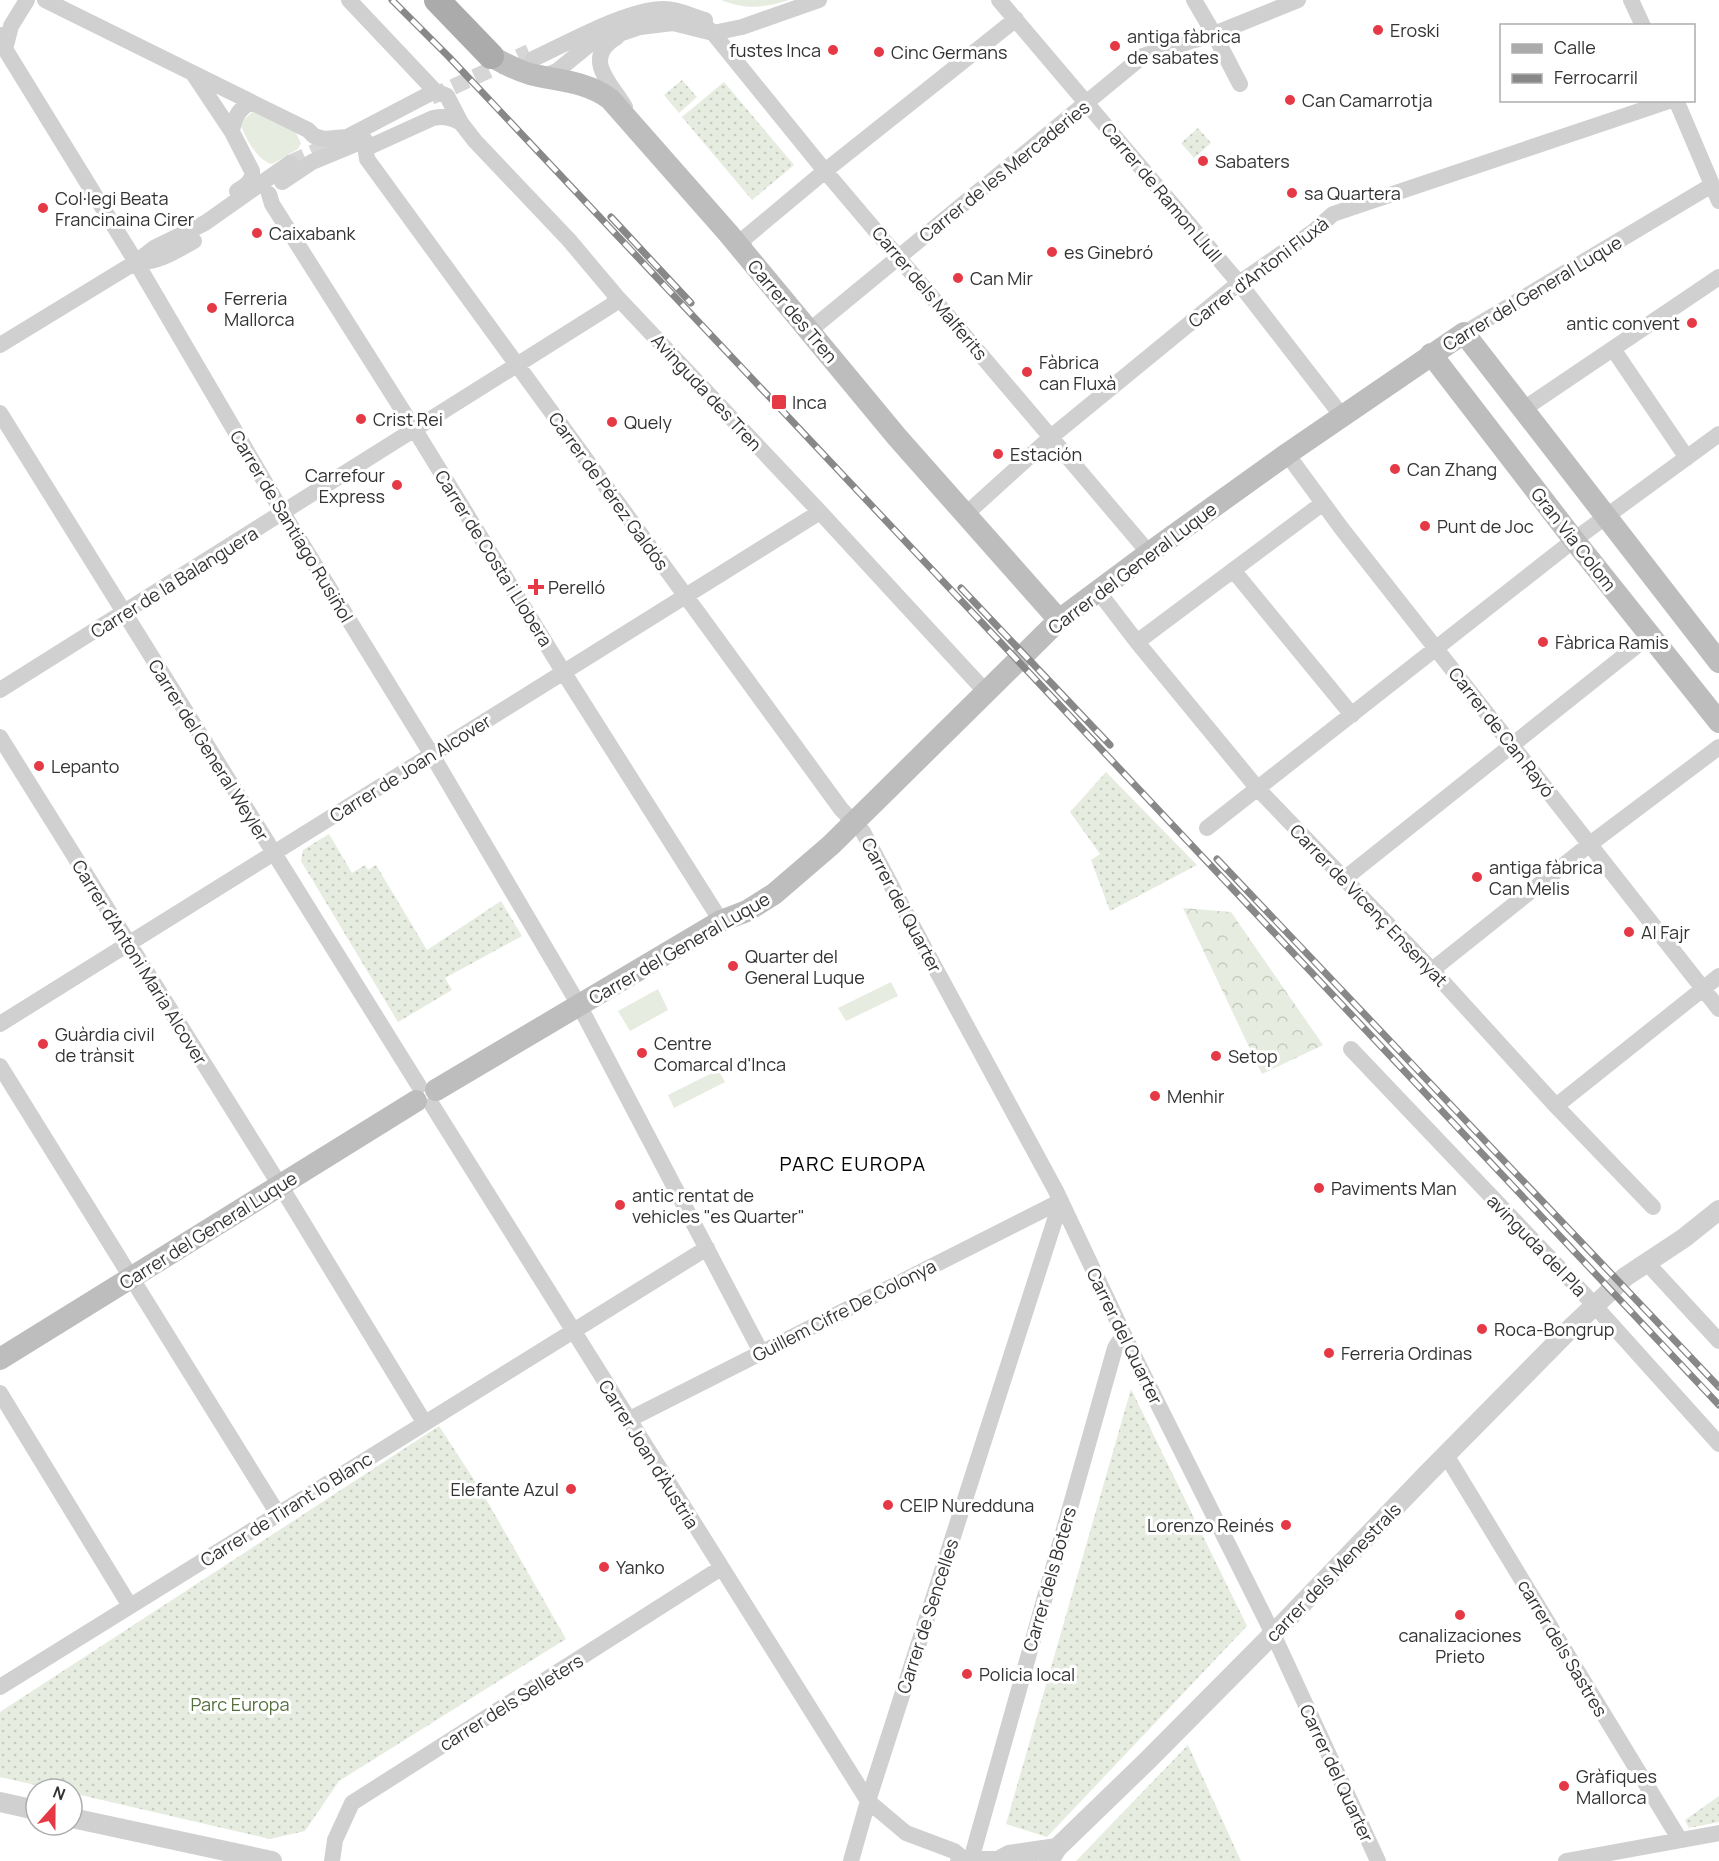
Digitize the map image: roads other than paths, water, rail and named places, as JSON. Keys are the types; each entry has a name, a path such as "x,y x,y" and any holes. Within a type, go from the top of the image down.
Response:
{"main road":[{"path":"437,0 491,56"},
{"name":"Carrer des Tren","path":"491,56 517,69 535,62 600,92 610,99 741,249 888,427 1059,620"},
{"path":"1464,333 1719,662"},
{"name":"Carrer del General Luque","path":"0,1359 426,1095 721,921 747,911 774,894 831,845 1059,620 1287,454 1464,333"},
{"name":"Gran Via Colom","path":"1431,354 1649,636 1719,722"}],"street":[{"name":"Carrer de Santiago Rusiñol","path":"27,0 2,45 136,262 283,513 432,755 579,1005 761,1352"},
{"path":"45,0 319,137 347,137 434,99"},
{"name":"Avinguda des Tren","path":"349,0 434,99 447,96 461,123 475,141 569,240 617,297 985,691"},
{"path":"535,62 644,0"},
{"path":"535,62 557,71 590,44 640,27 673,23 713,33 742,27 819,0"},
{"name":"Carrer de Ramon Llull","path":"999,0 1239,284 1342,416"},
{"path":"1194,0 1240,84"},
{"path":"1214,34 1298,0"},
{"path":"1631,0 1642,24"},
{"path":"535,62 627,16 670,5 677,10 731,28"},
{"name":"Carrer dels Malferits","path":"696,17 713,33 825,171 1149,553"},
{"path":"741,249 746,237 1016,19"},
{"path":"622,33 605,46 600,53 600,66 627,110 631,121"},
{"name":"Carrer de les Mercaderies","path":"809,332 1143,56 1214,34"},
{"path":"0,345 136,262 168,234 229,197 249,182 252,171 232,132 194,75"},
{"path":"136,262 157,260 181,248 269,194 274,187 312,162 343,151 434,99"},
{"path":"232,132 234,120 241,108 251,102"},
{"name":"Carrer d'Antoni Fluxà","path":"965,515 1051,437 1239,284 1314,231 1333,214 1668,102"},
{"path":"1675,102 1719,201"},
{"name":"Carrer de Pérez Galdós","path":"461,123 441,116 433,118 369,147 366,152 367,159 853,822"},
{"path":"312,162 319,137"},
{"path":"154,248 205,223 290,164"},
{"name":"Carrer del General Luque","path":"1464,333 1712,185"},
{"name":"Carrer de Costa i Llobera","path":"269,194 272,204 721,921"},
{"path":"1522,410 1719,277"},
{"name":"Carrer de la Balanguera","path":"0,690 612,305 617,297"},
{"path":"1613,349 1687,458"},
{"name":"Carrer del General Weyler","path":"0,412 426,1095"},
{"path":"1207,828 1574,540 1719,434"},
{"name":"Carrer de Can Rayó","path":"1287,454 1323,504 1719,1010"},
{"path":"1137,642 1323,504"},
{"name":"Carrer de Joan Alcover","path":"0,1024 820,512"},
{"path":"1233,570 1352,715"},
{"name":"Carrer de Vicenç Ensenyat","path":"1098,591 1258,789 1432,970 1556,1106 1653,1207"},
{"path":"1344,879 1649,636"},
{"name":"Carrer d'Antoni Maria Alcover","path":"0,737 424,1422"},
{"path":"1432,970 1590,844 1719,747"},
{"name":"Carrer del Quarter","path":"853,822 863,832 1061,1201 1126,1339 1273,1634 1378,1861"},
{"path":"1556,1106 1719,976"},
{"name":"avinguda del Pla","path":"1351,1049 1601,1300 1719,1444"},
{"path":"0,1066 278,1514"},
{"name":"Carrer Joan d'Àustria","path":"426,1095 867,1802 906,1833 954,1851 965,1860"},
{"name":"Guillem Cifre De Colonya","path":"628,1420 1061,1201"},
{"name":"Carrer de Sencelles","path":"851,1861 867,1802 1061,1201"},
{"name":"carrer dels Menestrals","path":"965,1860 998,1861 1009,1855 1053,1855 1273,1634 1573,1326 1625,1277 1684,1238 1719,1210"},
{"name":"Carrer de Tirant lo Blanc","path":"0,1687 707,1248"},
{"path":"1647,1263 1719,1341"},
{"name":"Carrer dels Boters","path":"965,1860 1114,1348 1118,1342 1126,1339"},
{"path":"0,1393 130,1606"},
{"name":"carrer dels Sastres","path":"1446,1455 1680,1840"},
{"name":"carrer dels Selleters","path":"332,1861 336,1840 352,1803 721,1568"},
{"path":"0,1802 24,1807"},
{"path":"84,1821 272,1861"},
{"path":"1566,1861 1719,1833"}],"tunnel":[{"path":"431,97 529,52"},
{"path":"290,163 343,139"}],"railway":[{"path":"392,0 449,57 1719,1405"},
{"path":"611,217 691,303"},
{"path":"961,588 1110,745"},
{"path":"1217,859 1719,1387"}],"place":[{"name":"Eroski","path":"1378,30"},
{"name":"antiga fàbrica de sabates","path":"1115,46"},
{"name":"fustes Inca","path":"833,50"},
{"name":"Cinc Germans","path":"879,52"},
{"name":"Can Camarrotja","path":"1290,100"},
{"name":"Sabaters","path":"1203,161"},
{"name":"sa Quartera","path":"1292,193"},
{"name":"Col·legi Beata Francinaina Cirer","path":"43,208"},
{"name":"Caixabank","path":"257,233"},
{"name":"es Ginebró","path":"1052,252"},
{"name":"Can Mir","path":"958,278"},
{"name":"Ferreria Mallorca","path":"212,308"},
{"name":"antic convent","path":"1692,323"},
{"name":"Fàbrica can Fluxà","path":"1027,372"},
{"name":"Inca","path":"779,402"},
{"name":"Crist Rei","path":"361,419"},
{"name":"Quely","path":"612,422"},
{"name":"Estación","path":"998,454"},
{"name":"Can Zhang","path":"1395,469"},
{"name":"Carrefour Express","path":"397,485"},
{"name":"Punt de Joc","path":"1425,526"},
{"name":"Perelló","path":"536,587"},
{"name":"Fàbrica Ramis","path":"1543,642"},
{"name":"Lepanto","path":"39,766"},
{"name":"antiga fàbrica Can Melis","path":"1477,877"},
{"name":"Al Fajr","path":"1629,932"},
{"name":"Quarter del General Luque","path":"733,966"},
{"name":"Guàrdia civil de trànsit","path":"43,1044"},
{"name":"Centre Comarcal d'Inca","path":"642,1053"},
{"name":"Setop","path":"1216,1056"},
{"name":"Menhir","path":"1155,1096"},
{"name":"Paviments Man","path":"1319,1188"},
{"name":"antic rentat de vehicles \"es Quarter\"","path":"620,1205"},
{"name":"Roca-Bongrup","path":"1482,1329"},
{"name":"Ferreria Ordinas","path":"1329,1353"},
{"name":"Elefante Azul","path":"571,1489"},
{"name":"CEIP Nuredduna","path":"888,1505"},
{"name":"Lorenzo Reinés","path":"1286,1525"},
{"name":"Yanko","path":"604,1567"},
{"name":"canalizaciones Prieto","path":"1460,1615"},
{"name":"Policia local","path":"967,1674"},
{"name":"Gràfiques Mallorca","path":"1564,1786"}],"district":[{"name":"PARC EUROPA","path":"853,1163"}],"park label":[{"name":"Parc Europa","path":"240,1704"}]}
